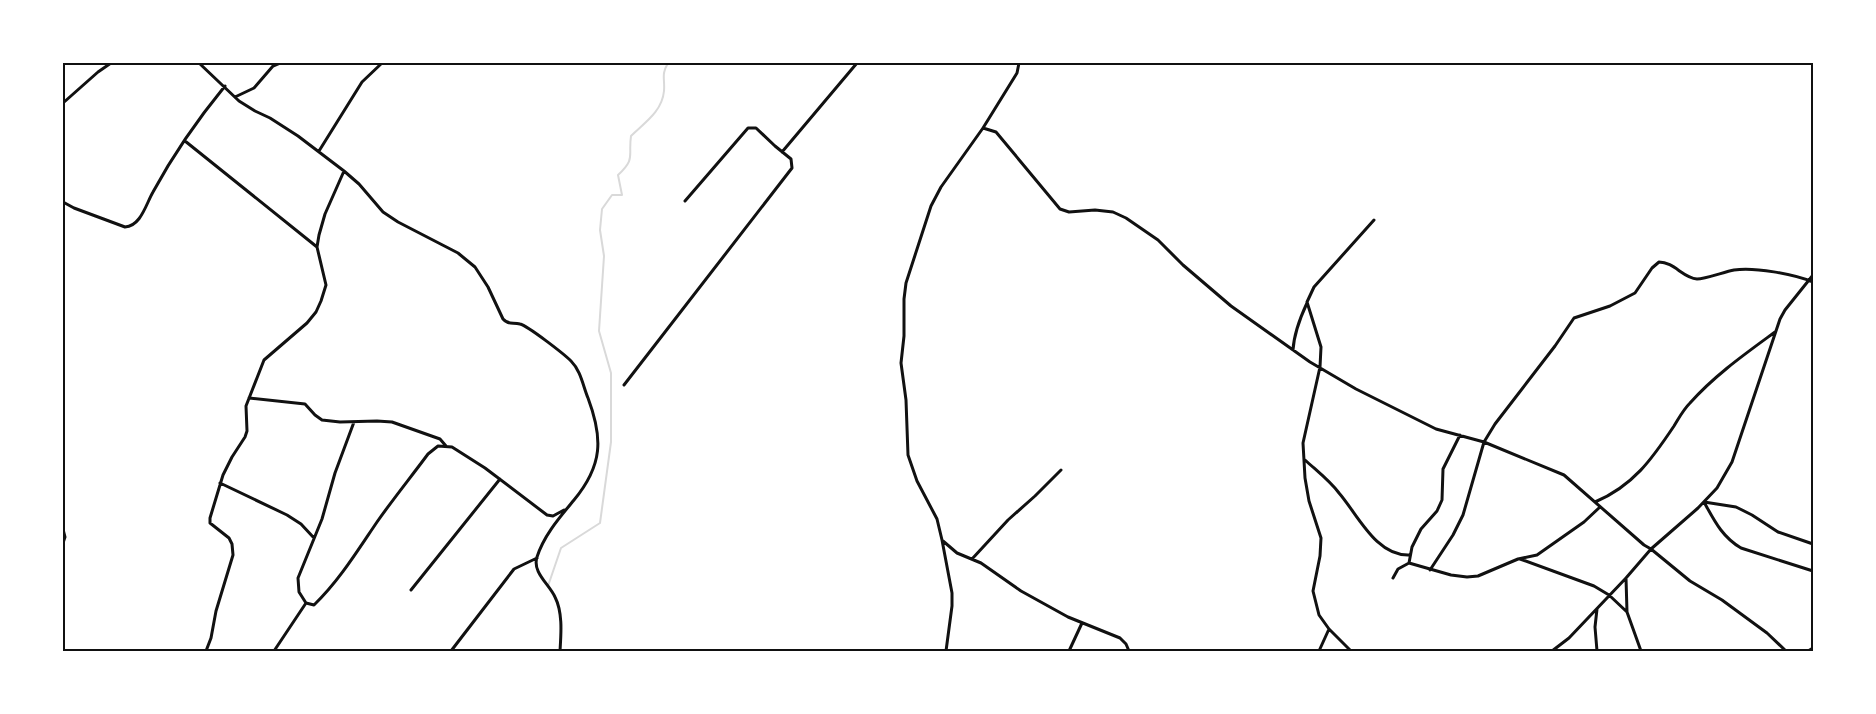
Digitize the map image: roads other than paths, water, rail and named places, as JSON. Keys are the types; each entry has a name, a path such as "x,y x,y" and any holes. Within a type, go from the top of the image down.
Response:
{"street":[{"path":"63,103 111,63"},
{"path":"199,63 235,97 319,151 344,171 359,184 383,212 458,253 475,267 488,287 503,320 507,323 521,324 572,362 581,377 595,417 599,440 588,479 550,531 537,558 538,572 555,598 559,612 560,651"},
{"path":"235,97 254,88 273,66 280,63"},
{"path":"319,151 362,82 382,63"},
{"path":"782,152 856,63"},
{"path":"946,651 952,593 942,540 937,519 917,481 908,455 906,400 901,363 904,299 906,283 931,206 941,186 983,128 1017,74 1019,63"},
{"path":"63,202 125,227 136,223 185,141 208,106 225,86"},
{"path":"624,385 792,168 791,159 756,128 748,128 685,201"},
{"path":"983,128 996,132 1060,209 1069,212 1095,210 1113,212 1126,218 1158,240 1231,306 1293,350 1356,390 1436,429 1484,442 1564,475 1640,542 1690,581 1722,600 1767,633 1786,651"},
{"path":"185,141 317,248"},
{"path":"206,651 233,555 229,538 210,523 220,483 232,457 245,437 247,431 246,406 264,360 307,323 316,312 326,285 317,248 325,214 344,171"},
{"path":"1293,350 1299,322 1314,287 1374,220"},
{"path":"1430,570 1463,515 1484,442 1495,423 1556,346 1574,318 1610,306 1635,293 1652,268 1659,262 1667,262 1693,278 1700,279 1737,269 1788,273 1811,281"},
{"path":"1552,651 1569,638 1651,549 1717,488 1732,462 1785,310 1811,281 1813,275"},
{"path":"1307,302 1321,347 1320,367 1303,443 1309,501 1321,538 1320,556 1312,591 1319,615 1329,630 1352,651"},
{"path":"1595,502 1611,496 1628,484 1645,467 1687,406 1704,388 1716,376 1777,330"},
{"path":"249,398 302,403 322,420 392,422 440,439 447,446"},
{"path":"306,603 300,592 298,578 354,421"},
{"path":"1409,563 1409,555 1421,529 1437,511 1442,500 1443,469 1460,435"},
{"path":"306,603 314,604 322,597 349,564 428,454 438,446 452,447 500,479 547,515 554,516 566,510"},
{"path":"1305,460 1338,490 1375,540 1389,551 1409,555"},
{"path":"972,559 1008,519 1061,470"},
{"path":"411,590 500,479"},
{"path":"220,483 287,515 301,524 314,538"},
{"path":"1704,502 1736,507 1778,532 1813,544"},
{"path":"1704,502 1730,542 1741,548 1813,571"},
{"path":"1393,578 1398,568 1409,563 1467,578 1478,576 1518,559 1537,555 1584,522 1600,507"},
{"path":"63,529 65,537 63,543"},
{"path":"942,540 957,553 981,563 1021,591 1082,623 1120,638 1129,651"},
{"path":"451,651 514,569 537,558"},
{"path":"1518,559 1594,586 1627,612"},
{"path":"1626,578 1627,612 1641,651"},
{"path":"274,651 306,603"},
{"path":"1596,609 1597,651"},
{"path":"1069,651 1082,623"},
{"path":"1319,651 1329,630"},
{"path":"1808,651 1813,648"}],"waterway":[{"path":"548,586 561,548 600,523 611,442 611,373 599,331 604,256 600,230 602,209 612,195 622,195 618,175 629,161 631,136 660,105 664,91 664,74 668,63"}]}
